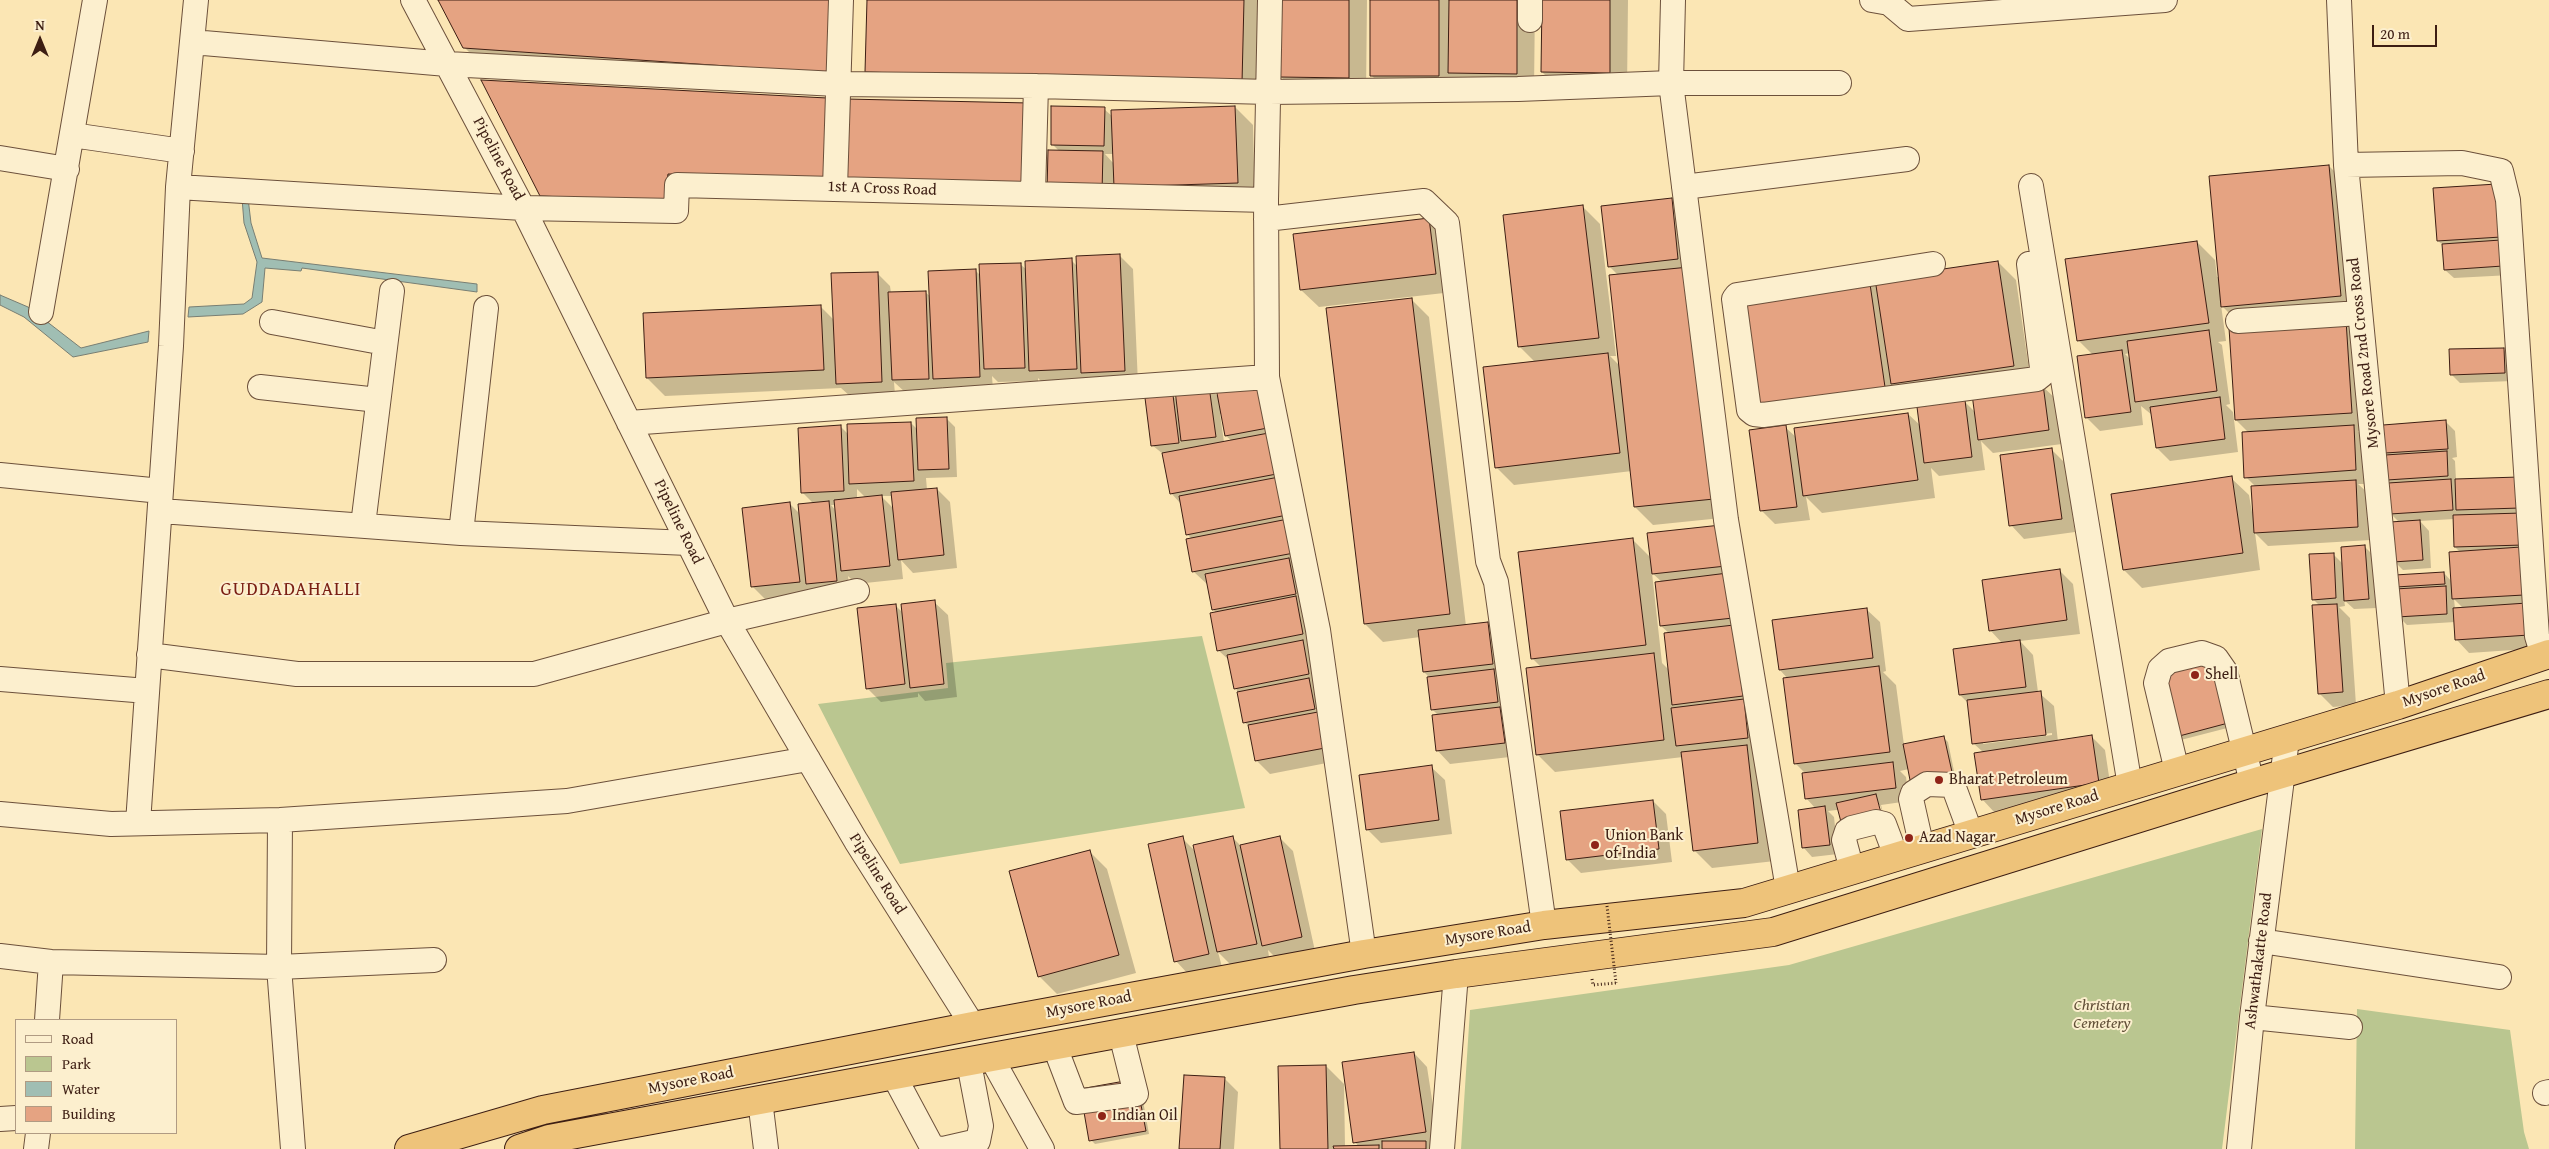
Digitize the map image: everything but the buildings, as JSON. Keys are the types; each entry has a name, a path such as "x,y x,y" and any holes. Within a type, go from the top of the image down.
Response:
{"highway":[{"name":"Mysore Road","path":"409,1149 543,1110 974,1026 1364,954 1544,925 1744,902 2398,705 2546,655"},
{"name":"Mysore Road","path":"531,1147 760,1100 980,1061 1354,990 1456,974 1773,932 2252,783 2549,694"}],"street":[{"path":"41,312 95,0"},
{"path":"138,822 171,346 178,187 196,0"},
{"name":"Pipeline Road","path":"413,0 524,208 727,621 856,841 974,1026"},
{"path":"835,188 841,0"},
{"path":"1270,0 1266,210 1267,377 1318,630 1364,954"},
{"path":"1673,0 1671,83 1726,520 1788,889"},
{"path":"1883,1 1908,19 2165,0"},
{"name":"Mysore Road 2nd Cross Road","path":"2339,0 2346,165 2398,705"},
{"path":"192,42 447,64 837,84 1036,86 1269,92 1518,89 1671,83 1840,83"},
{"path":"1033,194 1036,86"},
{"path":"72,135 182,150"},
{"path":"0,158 67,170"},
{"path":"1684,187 1907,159"},
{"path":"2346,165 2462,163 2501,171 2508,200 2537,636 2546,655"},
{"name":"1st A Cross Road","path":"524,208 676,211 676,185 1033,194 1266,210 1424,201 1447,223 1488,561 1496,582 1544,925"},
{"path":"2031,186 2130,786"},
{"path":"178,187 524,208"},
{"path":"1933,264 1742,292 1734,299 1750,410 1754,414 1763,415 2037,379 2042,375 2042,368 2029,264"},
{"path":"363,525 392,290"},
{"path":"462,533 486,308"},
{"path":"1700,315 1736,312"},
{"path":"2238,321 2360,313"},
{"path":"272,322 385,343"},
{"path":"629,423 1267,377"},
{"path":"1709,386 1745,382"},
{"path":"260,386 378,400"},
{"path":"0,475 161,501 363,525 462,533 688,543"},
{"path":"150,655 297,674 534,674 727,621 857,591"},
{"path":"2177,772 2156,683 2160,669 2169,662 2202,653 2216,658 2225,671 2252,783"},
{"path":"0,679 147,691"},
{"name":"Ashwathakatte Road","path":"2240,1149 2252,1017 2287,739"},
{"path":"0,814 111,824 280,820 566,801 808,759"},
{"path":"1922,848 1911,799 1913,793 1927,784 1953,785 1971,834"},
{"path":"280,820 279,967 293,1149"},
{"path":"1852,870 1844,840 1847,831 1852,828 1876,822 1884,824 1896,856"},
{"path":"2261,941 2499,977"},
{"path":"0,956 51,962 279,967 434,960"},
{"path":"47,1019 51,962"},
{"path":"1442,1149 1456,974"},
{"path":"2252,1017 2350,1027"},
{"path":"1055,1047 1076,1102 1136,1094 1121,1034"},
{"path":"894,1076 932,1147 942,1149 978,1141 981,1126 980,1061"},
{"path":"980,1061 1042,1149"},
{"path":"760,1100 766,1149"},
{"path":"0,1119 15,1118"},
{"path":"36,1149 38,1134"}],"path":[{"path":"1593,985 1616,983 1607,906"}],"green space":[{"path":"1202,636 1245,808 900,864 818,704 948,688 946,663"},
{"name":"Christian Cemetery","path":"2262,829 2222,1149 1461,1149 1470,1010 1789,965"},
{"path":"2357,1009 2510,1030 2524,1132 2529,1149 2355,1149"}],"water":[{"path":"242,198 248,198 251,223 262,258 477,284 477,292 302,268 301,271 265,268 262,302 243,314 188,317 189,307 244,304 252,298 257,262 244,223"},
{"path":"0,295 28,307 81,348 149,331 148,342 73,357 24,317 0,305"}],"place":[{"name":"Shell","path":"2195,675"},
{"name":"Bharat Petroleum","path":"1939,780"},
{"name":"Azad Nagar","path":"1909,838"},
{"name":"Union Bank of India","path":"1595,845"},
{"name":"Indian Oil","path":"1102,1116"}],"district":[{"name":"GUDDADAHALLI","path":"291,590"}]}
